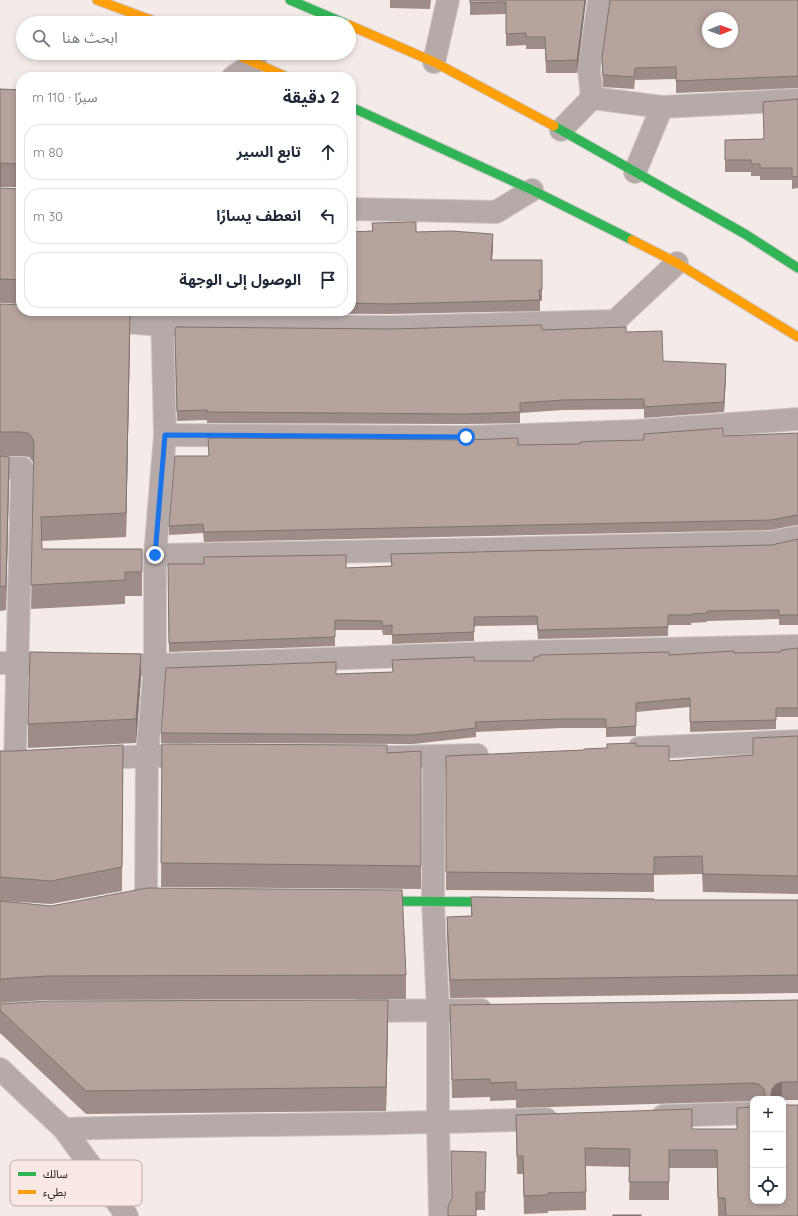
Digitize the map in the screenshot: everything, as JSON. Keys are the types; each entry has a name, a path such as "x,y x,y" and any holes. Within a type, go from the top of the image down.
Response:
{"main road":[{"path":"97,0 140,16"},
{"path":"290,0 328,16"},
{"path":"356,28 434,62 561,130 745,234 798,268"},
{"path":"250,60 276,72"},
{"path":"356,109 532,190 677,263 798,337"},
{"path":"361,900 512,902"}],"street":[{"path":"434,62 448,0"},
{"path":"561,130 592,98 589,68 599,0"},
{"path":"240,72 255,62"},
{"path":"592,98 662,107 798,100"},
{"path":"635,172 662,107"},
{"path":"356,209 496,212 532,190"},
{"path":"82,319 162,318 390,328 615,321 677,263"},
{"path":"146,899 147,755 155,665 155,555 165,435 162,318"},
{"path":"165,435 466,437 636,431 798,420"},
{"path":"0,468 22,468 9,663 7,762 38,761"},
{"path":"155,555 393,552 593,547 772,542 798,538"},
{"path":"9,663 155,665 518,652 798,646"},
{"path":"616,749 798,741"},
{"path":"370,756 434,757 497,754"},
{"path":"77,759 147,755 211,756"},
{"path":"434,757 433,901 438,1011 440,1216"},
{"path":"336,1011 502,1010"},
{"path":"0,1069 64,1129 86,1160"},
{"path":"643,1116 750,1113"},
{"path":"64,1129 218,1124 438,1123 564,1119"},
{"path":"120,1206 127,1216"}],"building":[{"path":"470,0 585,0 577,60 546,61 545,37 526,37 526,33 506,34 506,2 470,3"},
{"path":"610,0 798,0 798,76 676,81 676,67 635,68 634,77 603,75 602,57"},
{"path":"0,89 16,90 16,164 0,163"},
{"path":"798,99 798,176 792,177 792,168 760,168 760,164 751,164 751,160 725,160 725,140 764,139 763,102"},
{"path":"0,188 16,189 16,280 0,279"},
{"path":"416,222 416,232 451,231 493,234 491,260 542,260 542,290 539,290 540,300 390,304 356,303 356,232 373,231 372,223"},
{"path":"0,304 16,305 16,316 130,316 126,513 41,517 42,549 142,549 142,572 125,572 125,580 31,585 33,439 29,434 22,432 0,432"},
{"path":"541,325 542,330 626,327 626,332 662,331 663,361 726,364 724,402 644,407 644,399 563,400 520,403 520,412 466,414 207,412 207,410 177,411 176,327 390,329"},
{"path":"723,428 723,436 798,433 798,516 796,515 771,520 204,532 203,524 169,526 175,456 209,456 208,438 466,440 518,438 518,445 580,444 580,442 644,440 644,434"},
{"path":"0,456 9,457 6,586 0,587"},
{"path":"798,539 798,615 779,615 779,610 707,611 707,613 691,615 668,615 668,627 538,630 537,616 474,617 474,632 392,635 392,625 383,626 382,621 335,620 335,637 169,643 168,564 204,564 204,557 346,555 346,568 392,566 391,554 772,545"},
{"path":"798,648 798,708 776,708 776,720 690,722 690,698 636,703 636,726 606,728 606,719 561,719 475,722 476,728 413,735 161,733 166,668 336,662 336,674 393,672 392,660 474,657 474,661 534,661 534,657 539,657 539,655 669,652 669,655 734,651 734,653 781,652 781,650"},
{"path":"30,652 141,654 136,719 28,724"},
{"path":"798,736 798,876 703,874 702,856 654,857 654,874 446,872 446,756 584,750 607,748 607,744 636,743 636,746 669,746 669,761 753,755 753,738"},
{"path":"162,744 387,745 387,753 421,751 421,866 161,863"},
{"path":"123,745 122,867 51,881 0,877 0,751"},
{"path":"147,888 402,890 406,975 47,976 0,979 0,901 51,906"},
{"path":"471,897 654,900 798,900 798,975 450,980 447,917 472,916"},
{"path":"388,1000 386,1087 86,1091 0,1010 0,1004 48,1001"},
{"path":"798,1000 798,1082 782,1082 776,1084 772,1089 771,1096 765,1096 764,1089 759,1084 753,1083 516,1090 516,1082 490,1083 490,1079 452,1080 450,1005"},
{"path":"786,1105 798,1105 798,1216 726,1216 725,1198 718,1198 717,1150 669,1150 669,1182 629,1182 630,1149 585,1148 586,1192 548,1193 548,1195 524,1196 523,1156 517,1156 516,1115 692,1109 692,1129 737,1129 737,1108 750,1107 750,1204 786,1204"},
{"path":"451,1151 486,1152 485,1192 476,1192 476,1216 448,1216 448,1207 452,1198"},
{"path":"641,1215 641,1216 613,1216"}],"traffic: fast":[{"path":"290,0 328,16"},
{"path":"356,109 532,190 632,240"},
{"path":"554,126 745,234 798,268"},
{"path":"373,901 501,902"}],"traffic: slow":[{"path":"97,0 140,16"},
{"path":"356,28 434,62 554,126"},
{"path":"249,60 276,72"},
{"path":"632,240 677,263 798,337"}],"route":[{"path":"155,555 165,435 466,437"}]}
